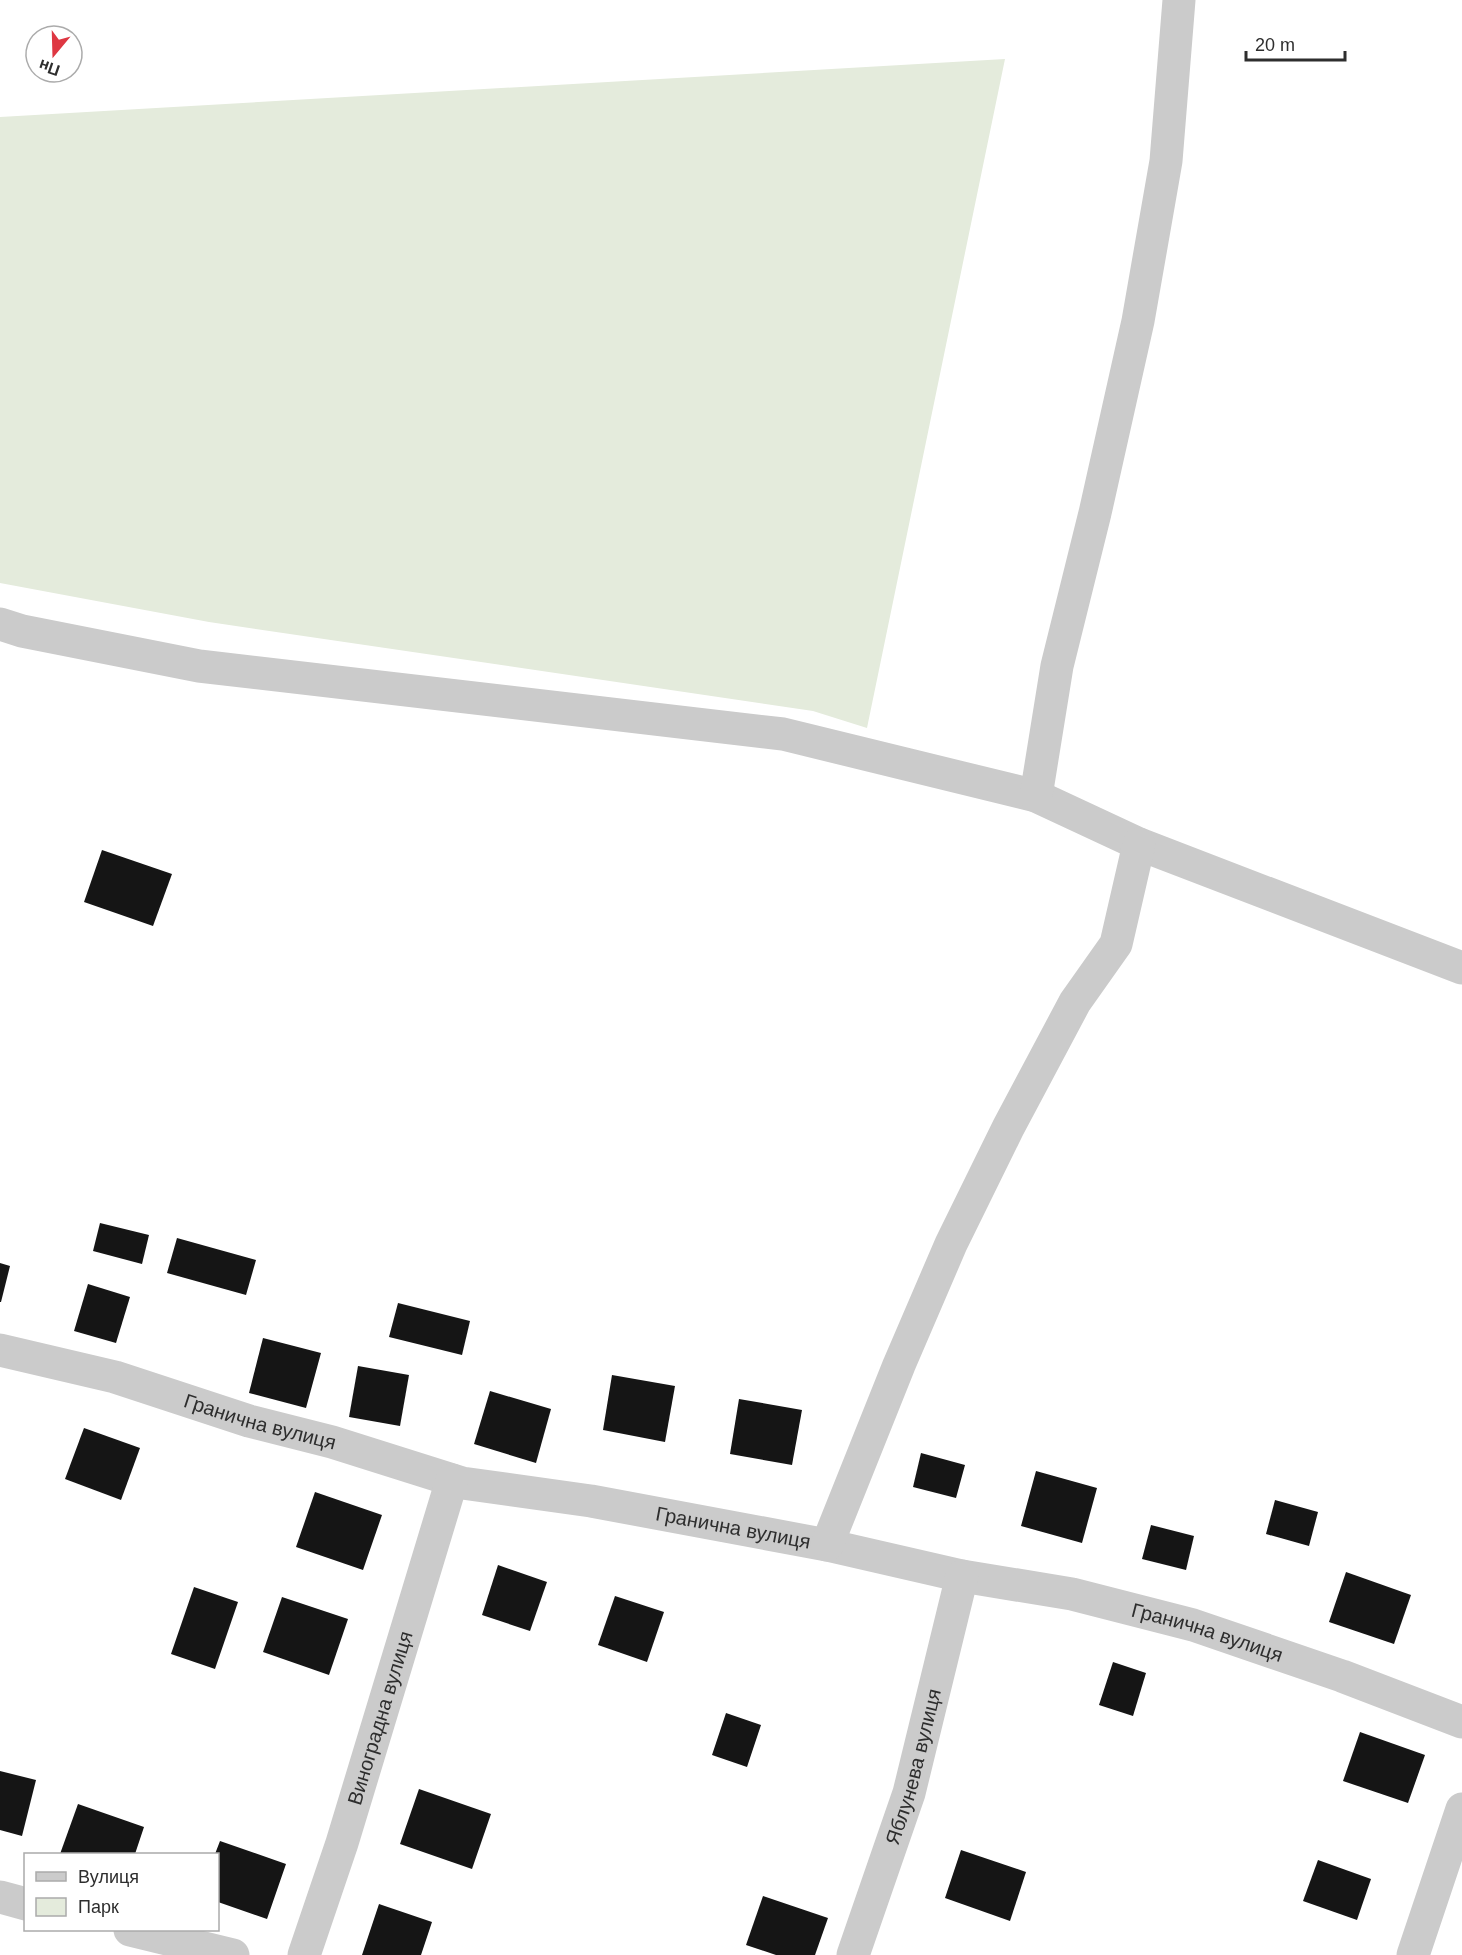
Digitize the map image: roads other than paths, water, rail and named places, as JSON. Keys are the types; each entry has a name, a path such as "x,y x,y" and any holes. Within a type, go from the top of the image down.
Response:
{"street":[{"path":"1036,796 1057,666 1095,513 1140,310 1166,161 1179,0"},
{"path":"0,624 22,631 199,666 783,734 1036,796 1139,844 1462,968"},
{"path":"827,1545 899,1365 957,1233 1008,1128 1075,1002 1116,944 1139,844"},
{"name":"Гранична вулиця","path":"0,1350 115,1377 249,1421 332,1442 452,1480 591,1501 827,1545 962,1576 1072,1594 1193,1625 1342,1676 1462,1722"},
{"name":"Виноградна вулиця","path":"304,1955 342,1843 452,1480"},
{"name":"Яблунева вулиця","path":"853,1955 909,1793 962,1576"},
{"path":"1413,1955 1462,1809"},
{"path":"0,1898 24,1904"},
{"path":"138,1931 233,1955"}]}
